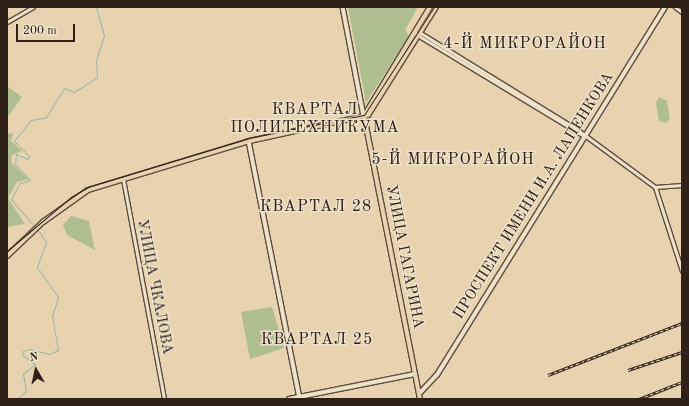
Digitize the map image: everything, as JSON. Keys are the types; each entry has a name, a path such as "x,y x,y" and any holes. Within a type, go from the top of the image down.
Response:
{"main road":[{"name":"УЛИЦА ГАГАРИНА","path":"343,7 420,399"},
{"path":"7,256 40,225 80,193 249,142 364,116 371,112 417,33 430,7"},
{"path":"417,33 436,7"},
{"name":"ПРОСПЕКТ ИМЕНИ И.А. ЛАПЕНКОВА","path":"419,394 437,375 665,7"},
{"path":"249,142 300,398"},
{"path":"289,399 415,374"}],"street":[{"path":"7,22 33,7"},
{"path":"675,7 682,12"},
{"path":"417,33 541,110 586,136 655,186 682,271"},
{"name":"УЛИЦА ЧКАЛОВА","path":"123,179 164,399"},
{"path":"655,186 682,185"}],"green space":[{"path":"348,7 418,7 405,30 409,36 366,103"},
{"path":"7,86 22,97 7,118"},
{"path":"659,97 667,101 670,119 666,123 659,121 656,103"},
{"path":"13,133 11,141 22,151 12,155 11,162 28,179 17,182 8,198 25,224 7,227 7,134"},
{"path":"71,216 89,221 95,250 67,235 63,225"},
{"path":"272,307 284,348 250,359 241,312"}],"waterway":[{"path":"36,228 11,199 20,183 30,180 15,164 16,154 28,159 29,156 14,141 31,120 46,117 64,88 74,92 97,77 96,60 104,35 96,7"},
{"path":"17,399 26,391 23,374 35,364 22,355 23,351 29,349 49,354 58,350 52,316 58,297 37,267 46,242 38,230"}],"tram line":[{"path":"7,251 71,197 88,187 249,138 364,115 434,7"}],"railway":[{"path":"548,375 682,323"},
{"path":"628,370 682,352"},
{"path":"639,399 682,382"}],"district":[{"name":"4-Й МИКРОРАЙОН","path":"525,44"},
{"name":"КВАРТАЛ ПОЛИТЕХНИКУМА","path":"315,119"},
{"name":"5-Й МИКРОРАЙОН","path":"453,160"},
{"name":"КВАРТАЛ 28","path":"316,207"},
{"name":"КВАРТАЛ 25","path":"317,340"}]}
